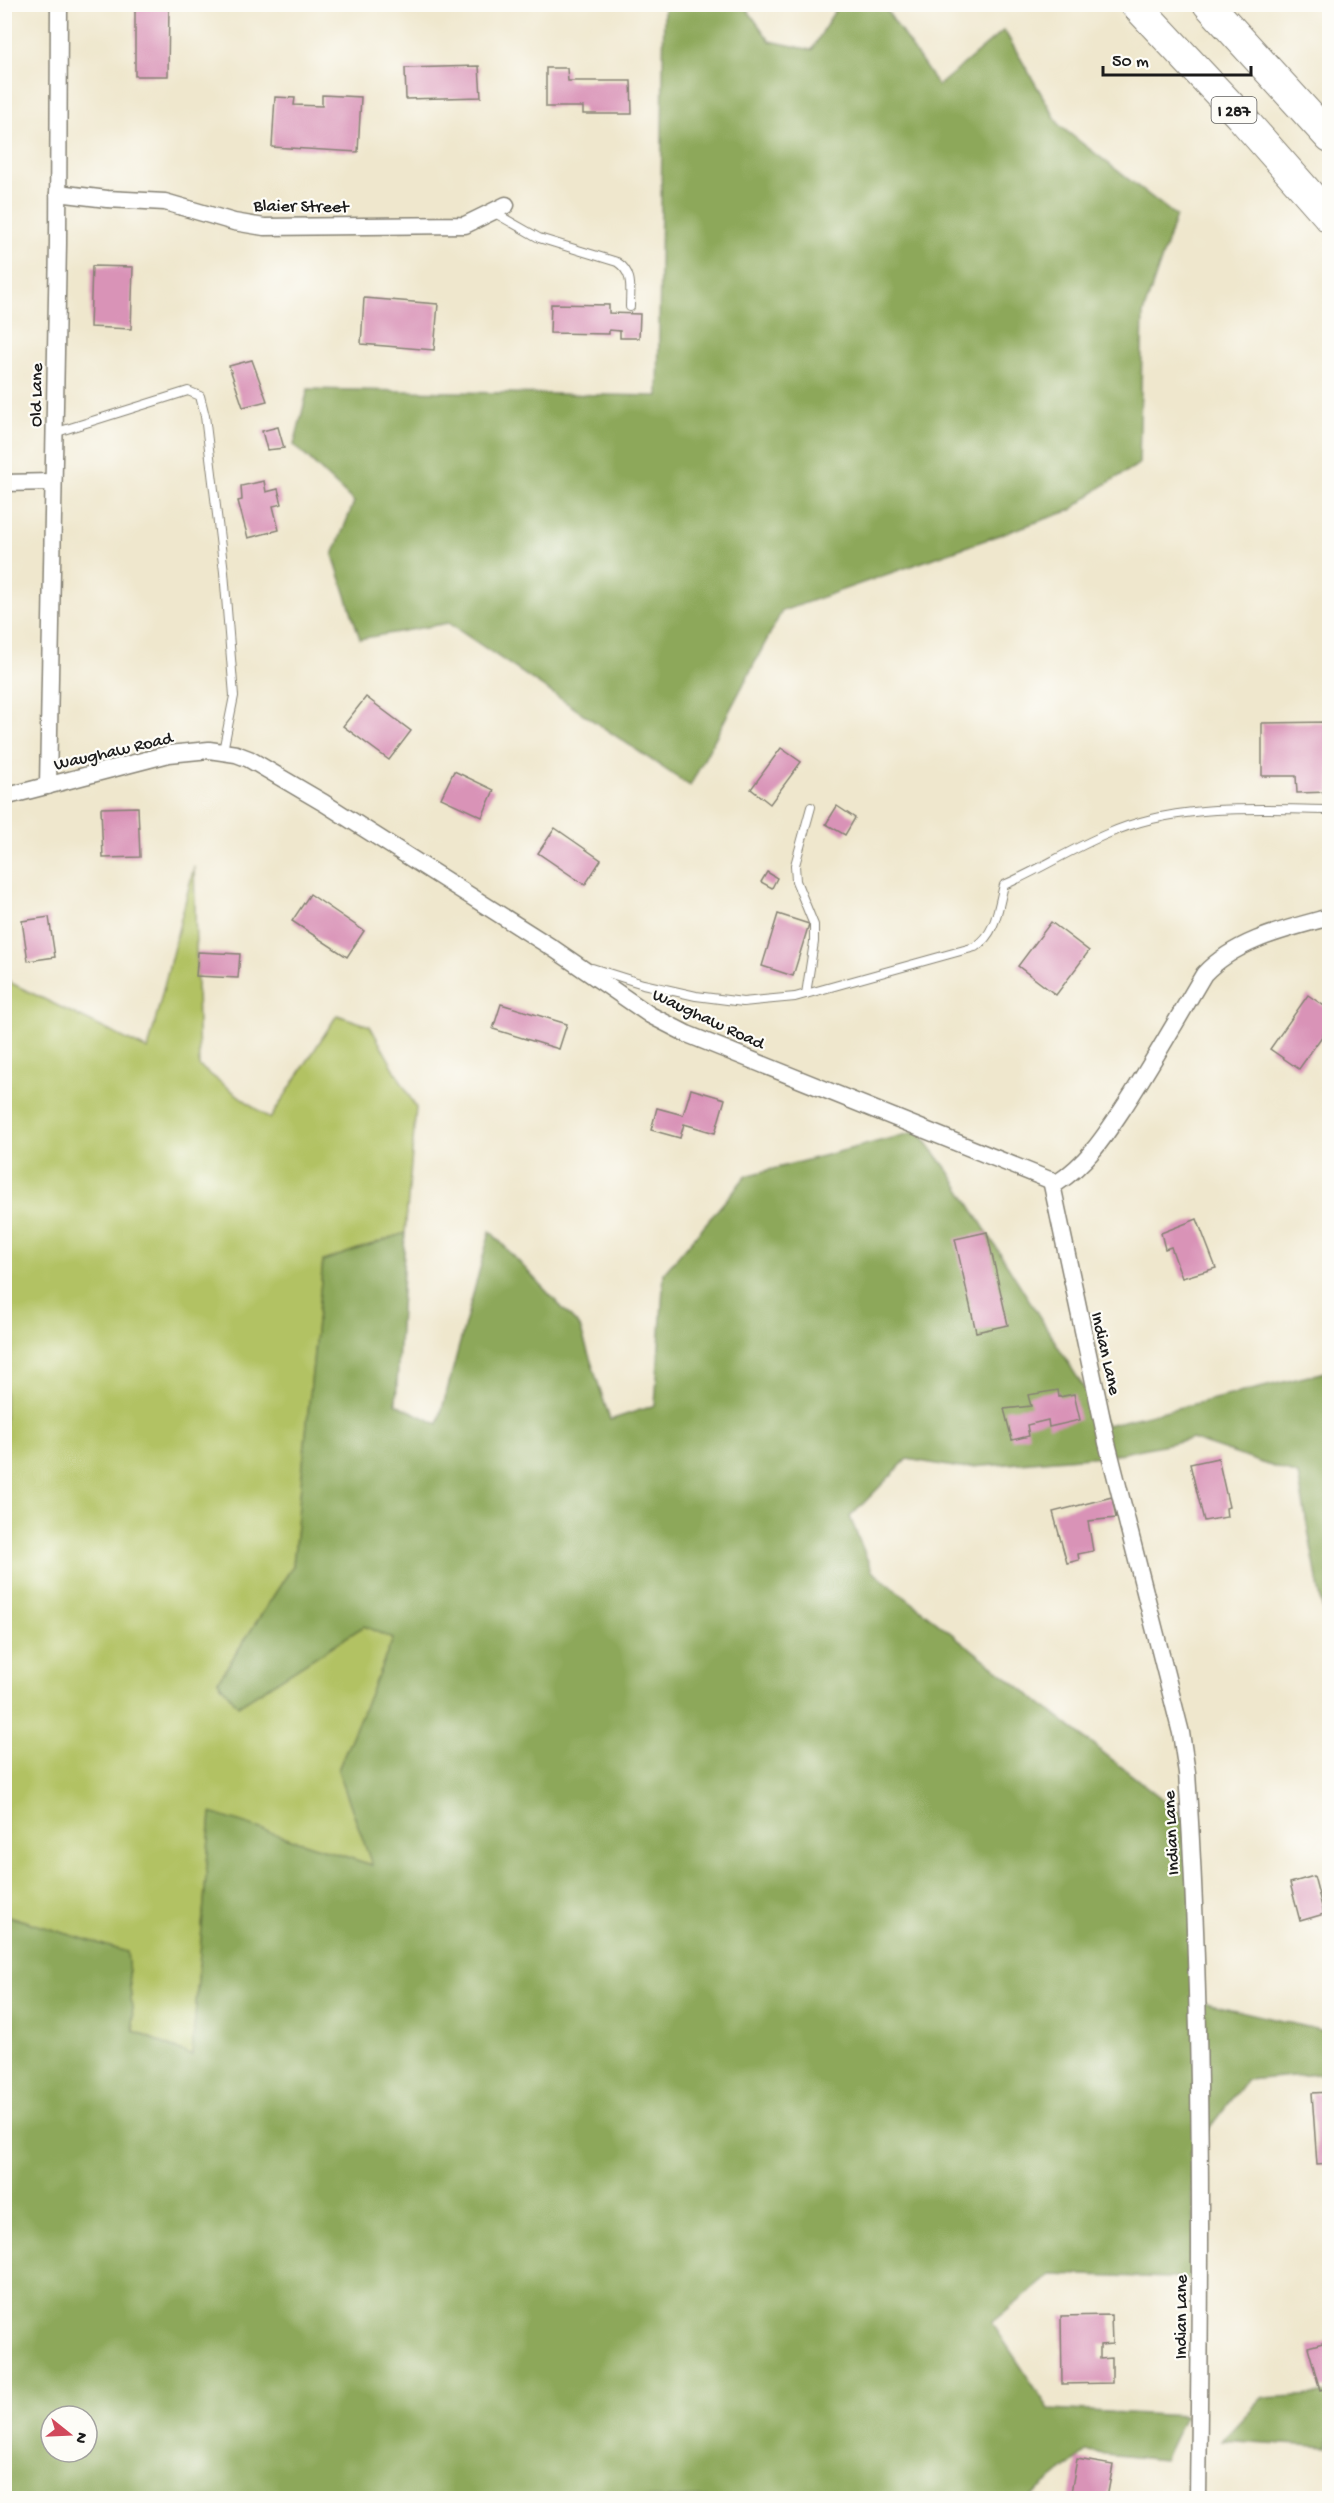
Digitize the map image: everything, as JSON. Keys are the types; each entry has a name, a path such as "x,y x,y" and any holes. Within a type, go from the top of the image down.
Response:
{"highway":[{"name":"I 287","path":"1136,4 1227,101 1329,218"},
{"path":"1208,4 1329,138"}],"street":[{"name":"Old Lane","path":"48,786 59,4"},
{"name":"Blaier Street","path":"58,193 107,199 165,202 234,222 264,227 465,225 500,208"},
{"path":"4,483 52,482"},
{"name":"Waughaw Road","path":"4,797 169,754 209,750 223,751 249,759 324,803 572,962 650,1015 687,1034 1051,1180"},
{"path":"1051,1180 1057,1183 1072,1173 1096,1148 1142,1080 1204,974 1214,964 1236,949 1273,933 1329,916"},
{"name":"Indian Lane","path":"1051,1180 1107,1443 1181,1733 1187,1773 1196,2019 1200,2247 1198,2499"}],"lane":[{"path":"500,208 539,238 617,262 626,268 630,275 630,307"},
{"path":"53,433 188,391 200,396 205,416 224,572 234,696 223,751"},
{"path":"806,994 814,942 814,925 796,881 795,865 811,807"},
{"path":"572,962 643,984 719,1000 743,1002 806,994 975,947 983,942 992,929 1004,885 1039,870 1107,833 1186,812 1329,810"}],"green space":[{"path":"664,5 744,5 770,41 812,50 838,5 883,5 938,86 1004,30 1060,126 1176,216 1143,314 1139,464 1101,487 1071,510 782,611 690,786 448,623 360,639 333,555 354,502 294,445 308,389 658,396"},
{"path":"194,867 199,1066 270,1119 337,1015 370,1026 416,1108 405,1233 323,1261 293,1566 218,1681 239,1705 364,1626 393,1639 338,1770 373,1866 211,1814 192,2056 134,2031 127,1952 5,1915 5,980 148,1050"},
{"path":"918,1131 950,1173 1107,1425 1329,1371 1329,1644 1298,1475 1191,1439 1113,1455 960,1468 907,1459 850,1517 872,1571 1198,1827 1193,2000 1329,2032 1329,2073 1246,2080 1190,2153 1198,2279 1052,2274 992,2323 1049,2409 1185,2416 1164,2460 1086,2452 1029,2498 5,2498 4,1915 127,1952 134,2031 192,2056 211,1813 372,1865 338,1770 393,1639 364,1626 238,1706 218,1681 293,1566 323,1261 405,1233 396,1404 438,1424 490,1231 580,1327 610,1420 655,1405 664,1273 746,1176"},
{"path":"1329,2394 1329,2447 1222,2440 1262,2398"}],"building":[{"path":"135,4 169,4 168,76 135,76"},
{"path":"479,66 481,97 406,99 405,68"},
{"path":"546,68 567,68 568,81 631,81 632,114 583,114 583,107 546,107"},
{"path":"322,95 361,97 358,152 272,147 275,97 295,98 294,105 322,106"},
{"path":"92,266 133,267 131,329 90,327"},
{"path":"364,298 438,304 434,350 361,344"},
{"path":"551,304 609,305 609,313 640,314 639,338 620,338 620,331 609,330 609,334 550,333"},
{"path":"252,360 267,401 243,407 229,366"},
{"path":"278,427 284,448 267,450 262,431"},
{"path":"264,481 266,492 278,489 282,504 273,506 279,530 248,538 238,501 242,500 241,486"},
{"path":"366,697 411,731 389,760 343,726"},
{"path":"1330,722 1330,792 1297,793 1296,776 1262,776 1262,723"},
{"path":"781,748 801,762 770,804 751,789"},
{"path":"454,771 494,790 482,817 441,798"},
{"path":"837,806 855,818 845,835 826,824"},
{"path":"138,807 140,857 103,858 101,808"},
{"path":"555,828 601,860 585,885 538,853"},
{"path":"767,872 777,878 772,888 761,882"},
{"path":"310,894 364,931 347,957 292,921"},
{"path":"778,914 809,924 793,976 762,966"},
{"path":"49,917 55,957 28,961 22,921"},
{"path":"1051,922 1089,951 1056,995 1018,966"},
{"path":"198,952 240,954 238,978 196,976"},
{"path":"1308,995 1330,1010 1330,1025 1299,1069 1270,1049"},
{"path":"501,1004 567,1024 559,1049 493,1029"},
{"path":"691,1089 725,1099 715,1133 684,1124 680,1138 651,1130 657,1108 683,1115"},
{"path":"1197,1219 1216,1268 1182,1278 1171,1247 1165,1249 1161,1233"},
{"path":"987,1232 1008,1325 976,1332 955,1239"},
{"path":"1058,1390 1059,1397 1074,1394 1080,1420 1049,1427 1048,1420 1027,1425 1029,1436 1012,1440 1004,1409 1031,1406 1028,1395"},
{"path":"1218,1458 1229,1507 1226,1508 1227,1517 1204,1521 1190,1464"},
{"path":"1112,1497 1116,1518 1088,1521 1093,1551 1078,1554 1079,1560 1067,1563 1053,1512"},
{"path":"1314,1876 1324,1914 1300,1921 1290,1883"},
{"path":"1330,2092 1330,2164 1317,2165 1312,2093"},
{"path":"1111,2315 1112,2344 1100,2345 1100,2359 1112,2358 1112,2383 1062,2384 1061,2316"},
{"path":"1330,2341 1330,2387 1320,2390 1308,2347"},
{"path":"1077,2459 1113,2465 1107,2498 1070,2498"}]}
